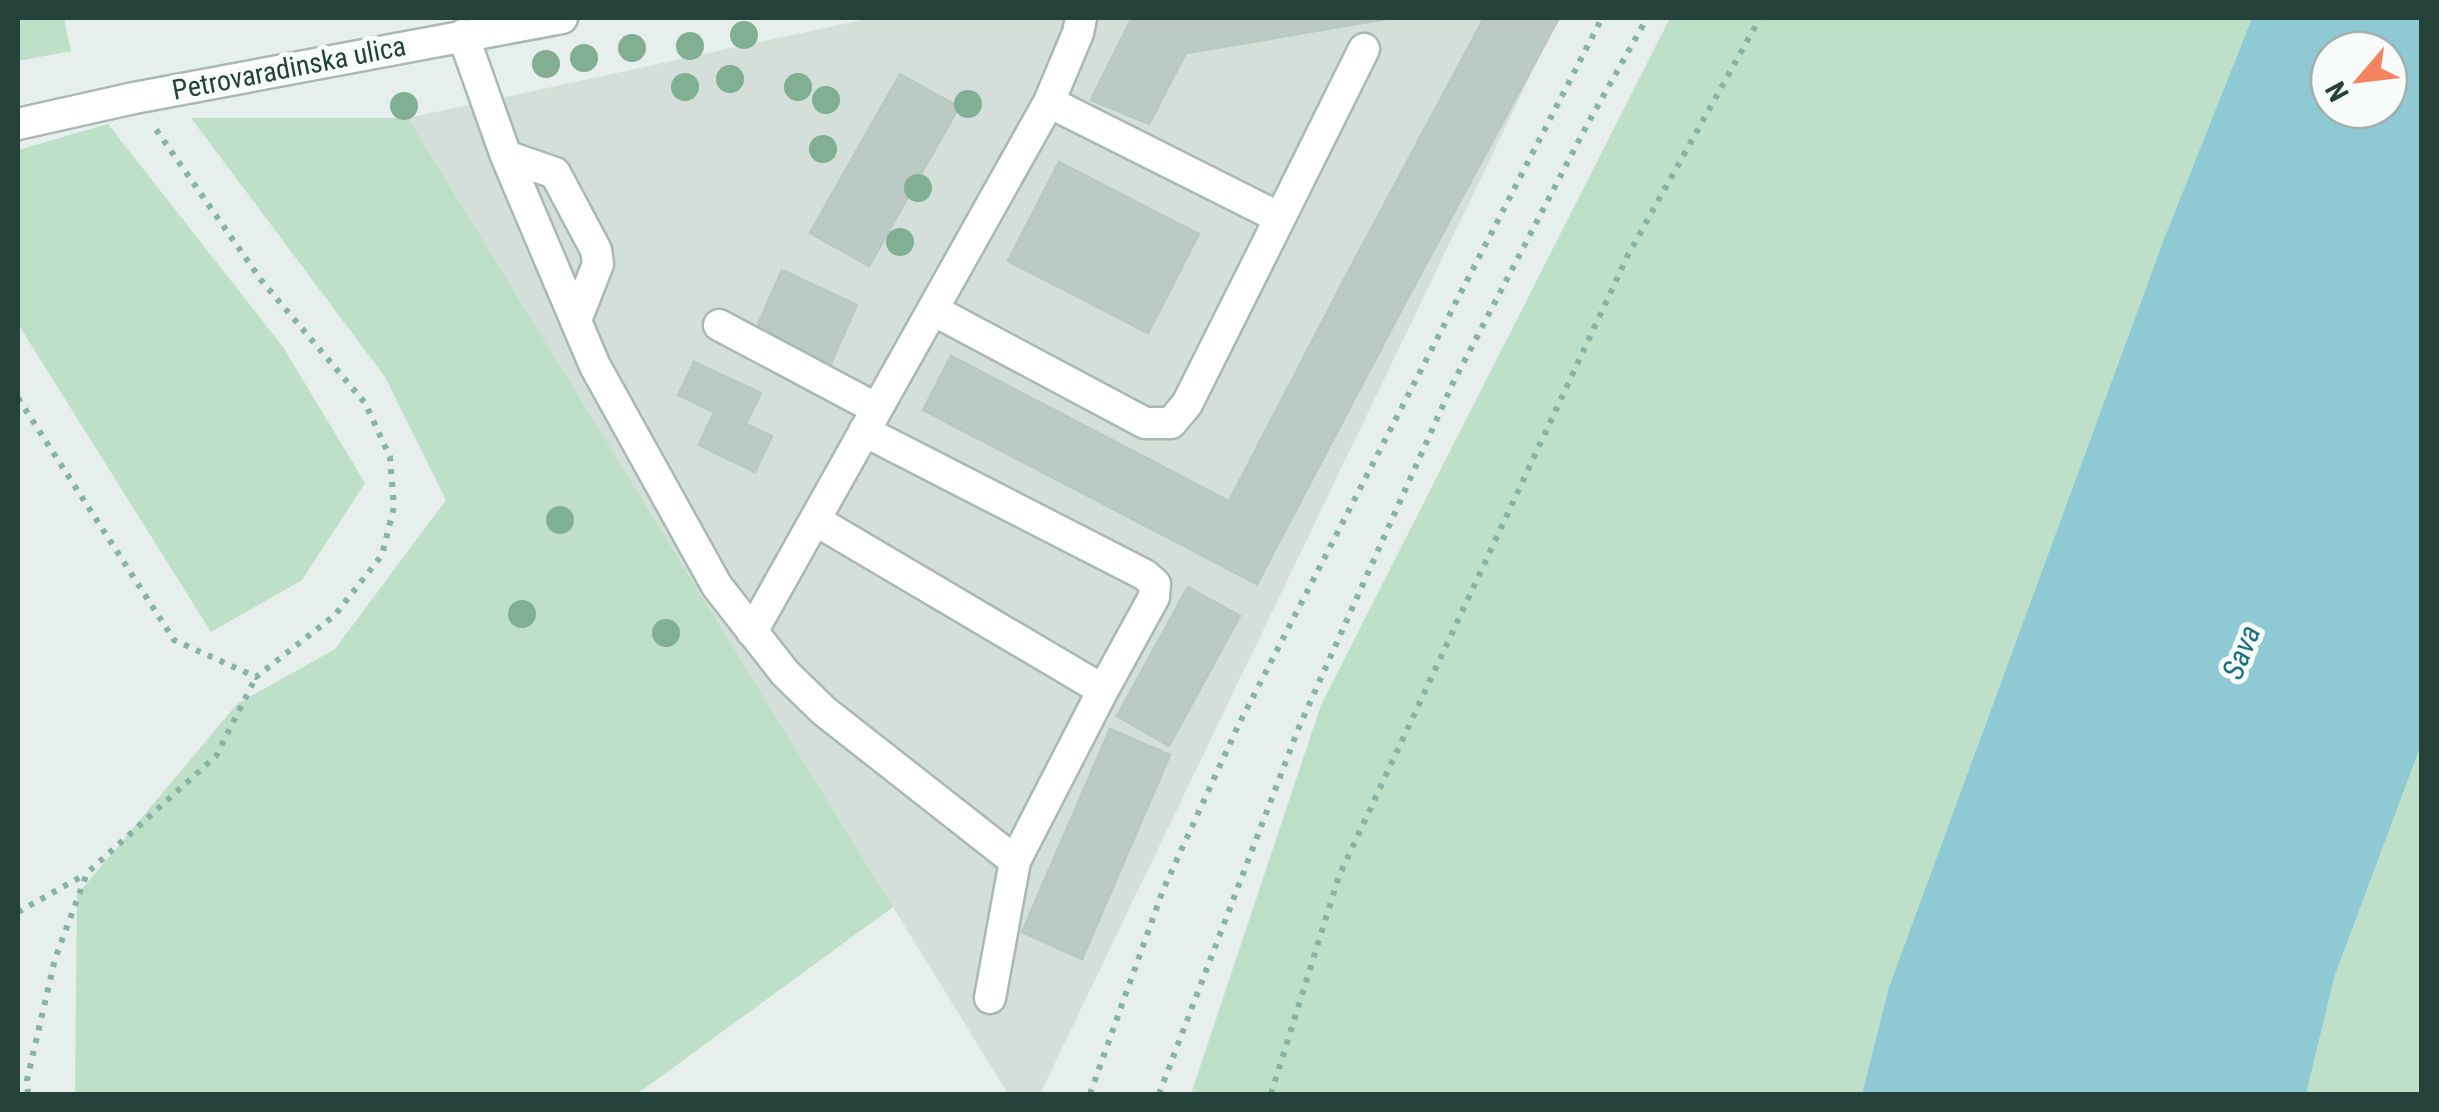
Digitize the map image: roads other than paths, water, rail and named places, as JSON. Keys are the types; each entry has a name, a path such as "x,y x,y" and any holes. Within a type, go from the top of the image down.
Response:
{"street":[{"name":"Petrovaradinska ulica","path":"18,124 445,31 562,18"},
{"path":"752,632 1049,102 1081,18"},
{"path":"445,31 506,156 595,366 718,586 785,673 824,711 1015,861"},
{"path":"934,310 1145,423 1170,423 1187,404 1364,49"},
{"path":"1049,102 1280,218"},
{"path":"506,156 555,173 596,250 596,274 576,320"},
{"path":"718,325 871,420 1155,584 1154,596 1015,861 990,998"},
{"path":"815,520 1103,690"}],"water":[{"name":"Sava","path":"2252,18 2421,18 2421,745 2335,975 2306,1094 1862,1094 1889,987 2164,239"}]}
